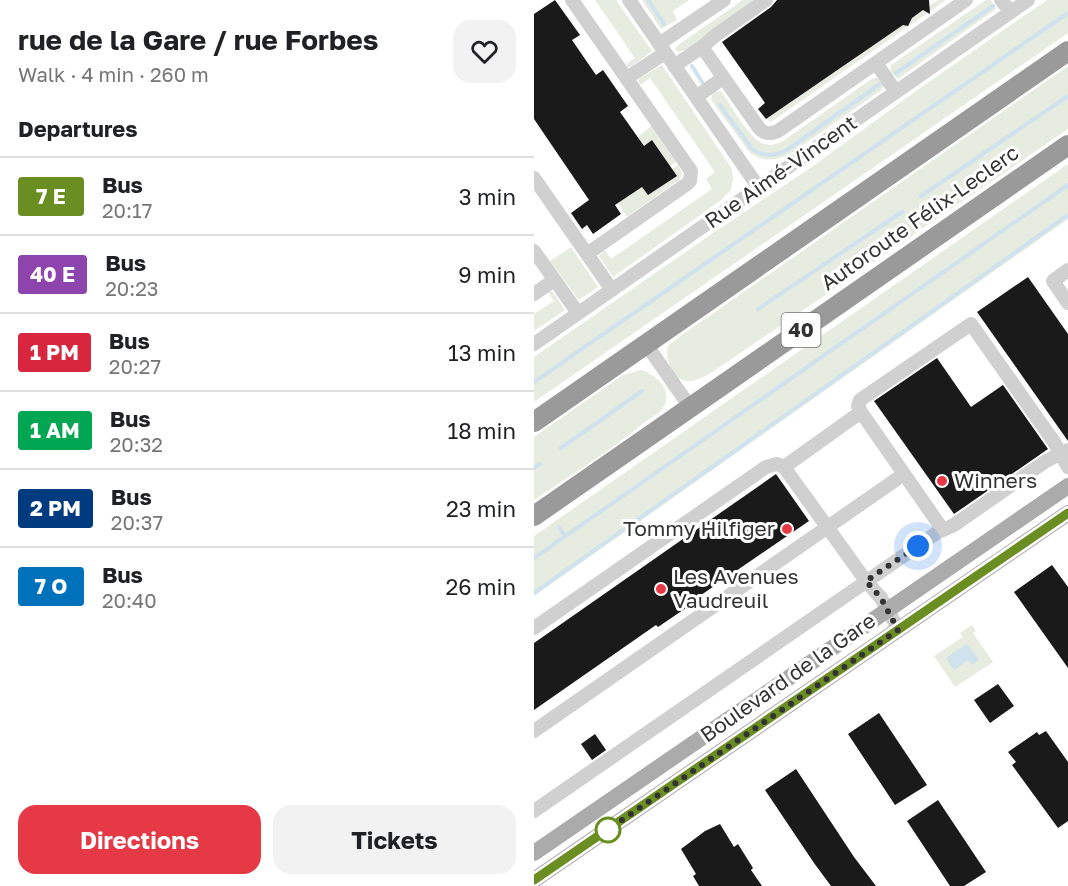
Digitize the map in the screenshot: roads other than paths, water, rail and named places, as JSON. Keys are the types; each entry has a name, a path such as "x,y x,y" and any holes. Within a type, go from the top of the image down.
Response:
{"highway":[{"path":"534,422 1068,51"},
{"name":"Autoroute Félix-Leclerc","path":"534,516 1068,145"}],"main road":[{"name":"Boulevard de la Gare","path":"534,854 1068,486"},
{"name":"Boulevard de la Gare","path":"534,880 1068,513"}],"street":[{"path":"572,0 689,167 691,177 687,184 587,254"},
{"path":"629,0 759,188"},
{"path":"627,78 724,0"},
{"path":"674,66 766,0"},
{"path":"702,47 762,132 771,134 966,0"},
{"path":"1001,0 1011,12"},
{"name":"Rue Aimé-Vincent","path":"534,344 1028,0"},
{"path":"876,63 896,92"},
{"path":"696,97 723,78"},
{"path":"534,178 612,290"},
{"path":"534,251 578,313"},
{"path":"1068,270 1053,281 1068,303"},
{"path":"534,294 554,280"},
{"path":"943,530 858,406 860,400 971,324 1064,452 1068,467"},
{"path":"646,344 690,407"},
{"path":"784,468 861,412"},
{"path":"534,812 866,581 954,525 1046,461 1064,452"},
{"path":"534,628 766,467 777,464 784,468 866,581 877,592 898,630"},
{"path":"534,731 904,474"}],"water":[{"path":"967,644 979,660 972,665 968,660 954,670 946,658"}],"waterway":[{"path":"648,0 664,24"},
{"path":"896,73 993,6"},
{"path":"534,382 1068,13"},
{"path":"692,66 702,82"},
{"path":"720,105 752,149 765,154 778,154 880,84"},
{"path":"921,196 1068,96"},
{"path":"534,558 1068,185"},
{"path":"758,309 902,212"},
{"path":"534,593 1068,215"},
{"path":"561,448 642,391"},
{"path":"534,468 540,464"},
{"path":"559,527 565,536"}],"place":[{"name":"Winners","path":"942,481"},
{"name":"Tommy Hilfiger","path":"787,529"},
{"name":"Les Avenues Vaudreuil","path":"661,589"}]}
